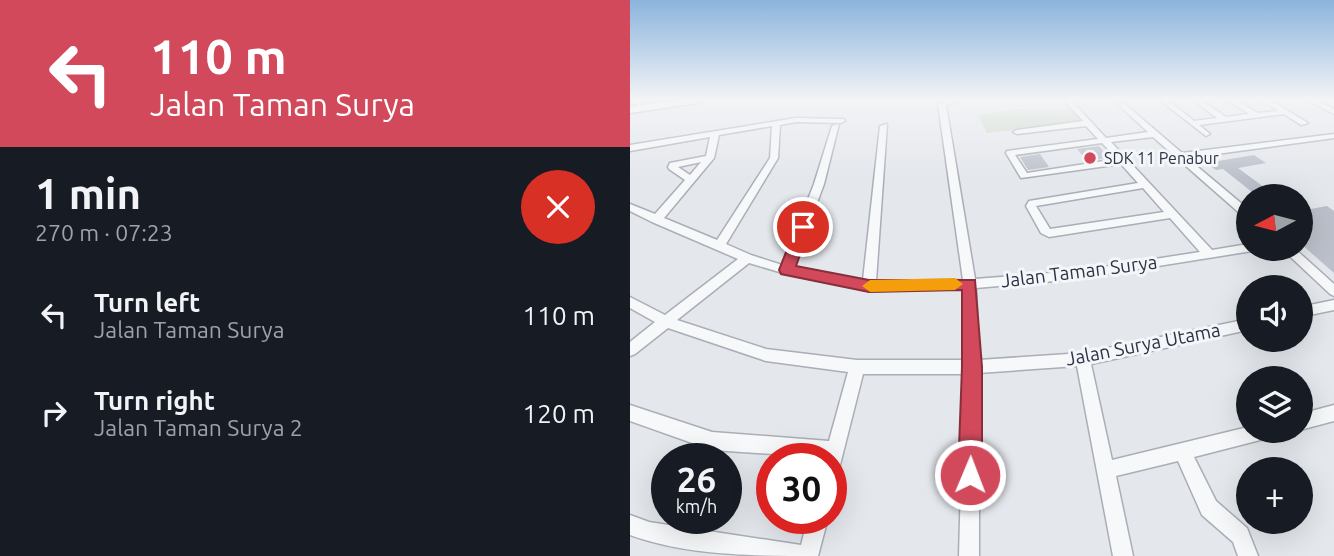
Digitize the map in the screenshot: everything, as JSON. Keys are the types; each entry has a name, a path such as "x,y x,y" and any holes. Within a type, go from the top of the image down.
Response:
{"street":[{"path":"630,148 758,126"},
{"path":"719,246 774,158 776,126"},
{"path":"786,270 838,126"},
{"path":"869,286 884,126"},
{"path":"945,126 970,284 972,367 969,556"},
{"path":"1017,132 1065,126"},
{"path":"1092,126 1208,253"},
{"path":"1145,126 1236,205"},
{"path":"1196,126 1206,134"},
{"path":"656,220 710,158 715,133"},
{"path":"1124,161 1024,176 1010,154 1154,134"},
{"path":"1180,156 1334,136"},
{"path":"691,180 672,167 673,165 710,158"},
{"path":"1146,185 1033,203 1031,206 1045,231 1049,233 1172,214"},
{"name":"Jalan Taman Surya","path":"630,206 656,220 747,258 786,270 869,286 970,284 1077,275 1236,250"},
{"path":"630,350 747,258"},
{"path":"1301,261 1334,291"},
{"name":"Jalan Surya Utama","path":"630,302 666,322 766,355 858,367 972,367 1083,359 1236,327"},
{"path":"1313,309 1334,305"},
{"path":"1083,359 1123,556"},
{"path":"837,443 858,367"},
{"path":"630,413 712,441 756,447"},
{"path":"1313,419 1334,414"},
{"path":"1105,470 1236,439"},
{"path":"1183,453 1209,508 1240,535 1248,556"},
{"path":"630,526 649,532 808,556 814,534"}],"green space":[{"path":"983,126 1049,126 987,133"}],"building":[{"path":"1099,146 1109,158 1087,161 1077,149"},
{"path":"1040,154 1049,167 1028,170 1020,157"},
{"path":"1254,155 1266,163 1238,168 1260,184 1242,184 1223,169 1216,170 1206,163"},
{"path":"1327,206 1334,211 1334,273 1313,254 1313,209"}],"slow traffic":[{"path":"870,286 955,284"}],"place":[{"name":"SDK 11 Penabur","path":"1090,158"}],"route":[{"path":"803,227 786,270 869,286 970,284 970,475"}]}
